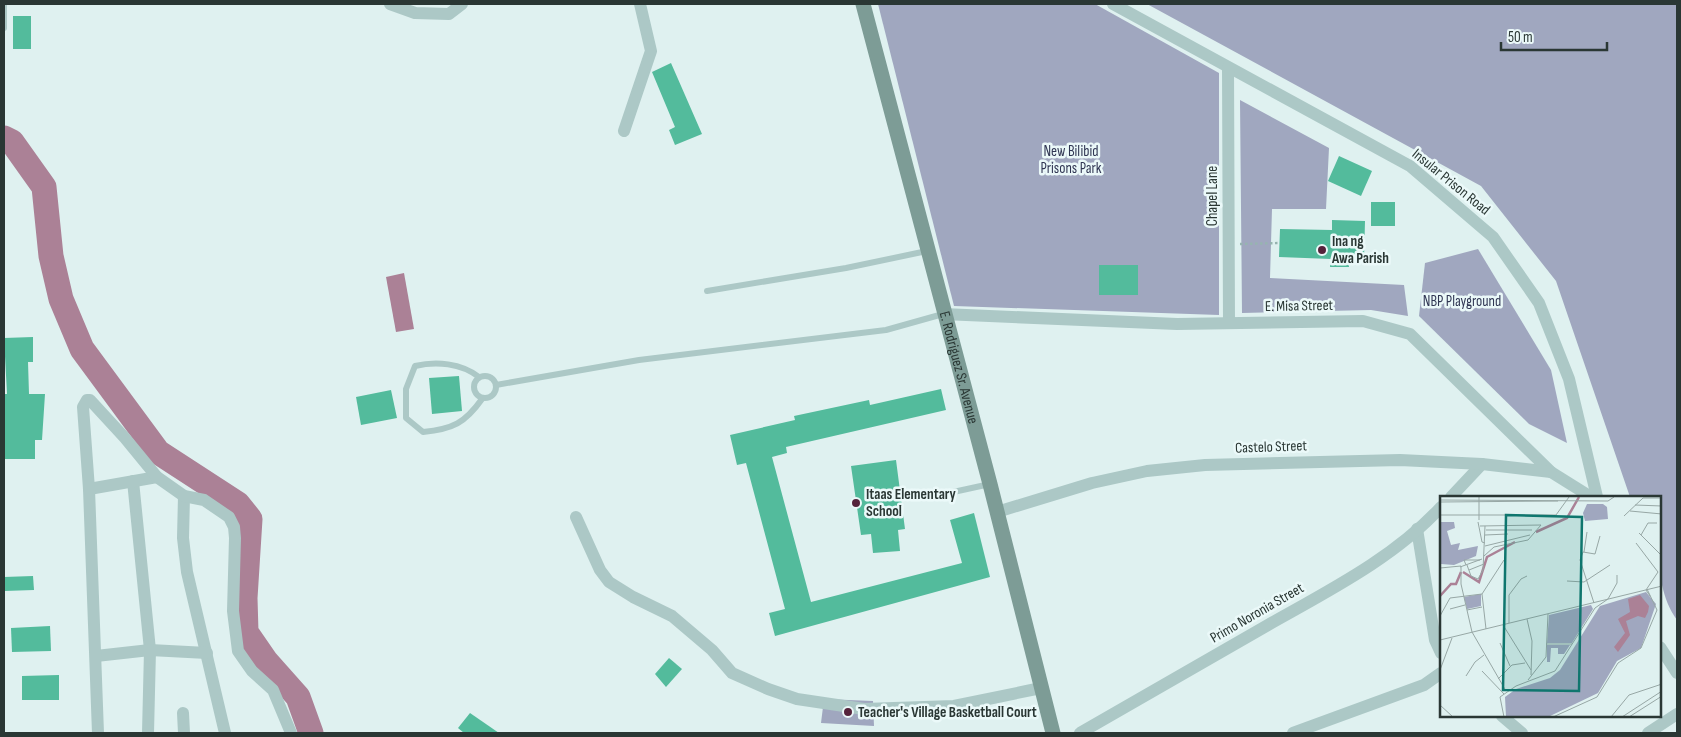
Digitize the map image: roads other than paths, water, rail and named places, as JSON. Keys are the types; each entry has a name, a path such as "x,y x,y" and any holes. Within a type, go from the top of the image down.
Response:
{"street":[{"path":"390,4 415,13 449,14 462,4"},
{"path":"624,131 651,51 640,4"},
{"name":"E. Rodriguez Sr. Avenue","path":"863,4 943,314 990,484 1053,733"},
{"name":"Insular Prison Road","path":"1113,4 1410,166 1493,237 1539,303 1569,379 1597,496"},
{"name":"Chapel Lane","path":"1228,68 1229,323"},
{"name":"E. Misa Street","path":"943,314 1177,324 1363,321 1410,334 1551,472 1589,496"},
{"path":"98,733 89,489 83,407 87,400 94,401 157,477 184,496 204,500 229,517 234,527 233,611 238,651 252,672 273,690 292,733"},
{"name":"Castelo Street","path":"997,512 1092,483 1147,471 1196,466 1400,460 1482,464 1551,472"},
{"path":"1452,496 1482,464"},
{"path":"89,489 157,477"},
{"path":"133,481 150,650 148,733"},
{"path":"184,496 184,538 187,572 225,733"},
{"name":"Primo Noronia Street","path":"1080,733 1312,600 1384,556 1440,509"},
{"path":"576,517 600,570 609,582 633,597 672,616 706,644 732,673 768,689 797,699 864,709 954,706 1041,688"},
{"path":"1417,529 1436,640 1440,650"},
{"path":"1661,649 1677,673"},
{"path":"96,656 150,650 207,653"},
{"path":"1293,733 1424,685 1440,674"},
{"path":"183,714 184,733"},
{"path":"1648,733 1677,714"},
{"path":"1503,717 1522,733"}],"lane":[{"path":"4,4 4,28"},
{"path":"707,291 846,268 927,250"},
{"path":"496,385 648,359 886,330 943,314"},
{"path":"479,377 472,371 454,365 427,363 415,366 406,389 406,418 423,432 445,430 470,416 482,399"},
{"path":"489,376 496,385 495,392 490,398 482,399 475,394 473,384 479,377 489,376"},
{"path":"935,496 990,484"}],"waterway":[{"path":"4,138 12,142 44,187 51,256 61,299 82,349 158,452 238,504 250,519 245,598 246,632 266,661 298,697 311,733"}],"place":[{"name":"Ina ng Awa Parish","path":"1322,250"},
{"name":"Itaas Elementary School","path":"856,503"},
{"name":"Teacher's Village Basketball Court","path":"848,712"}],"park label":[{"name":"New Bilibid Prisons Park","path":"1071,160"},
{"name":"NBP Playground","path":"1462,301"}]}
